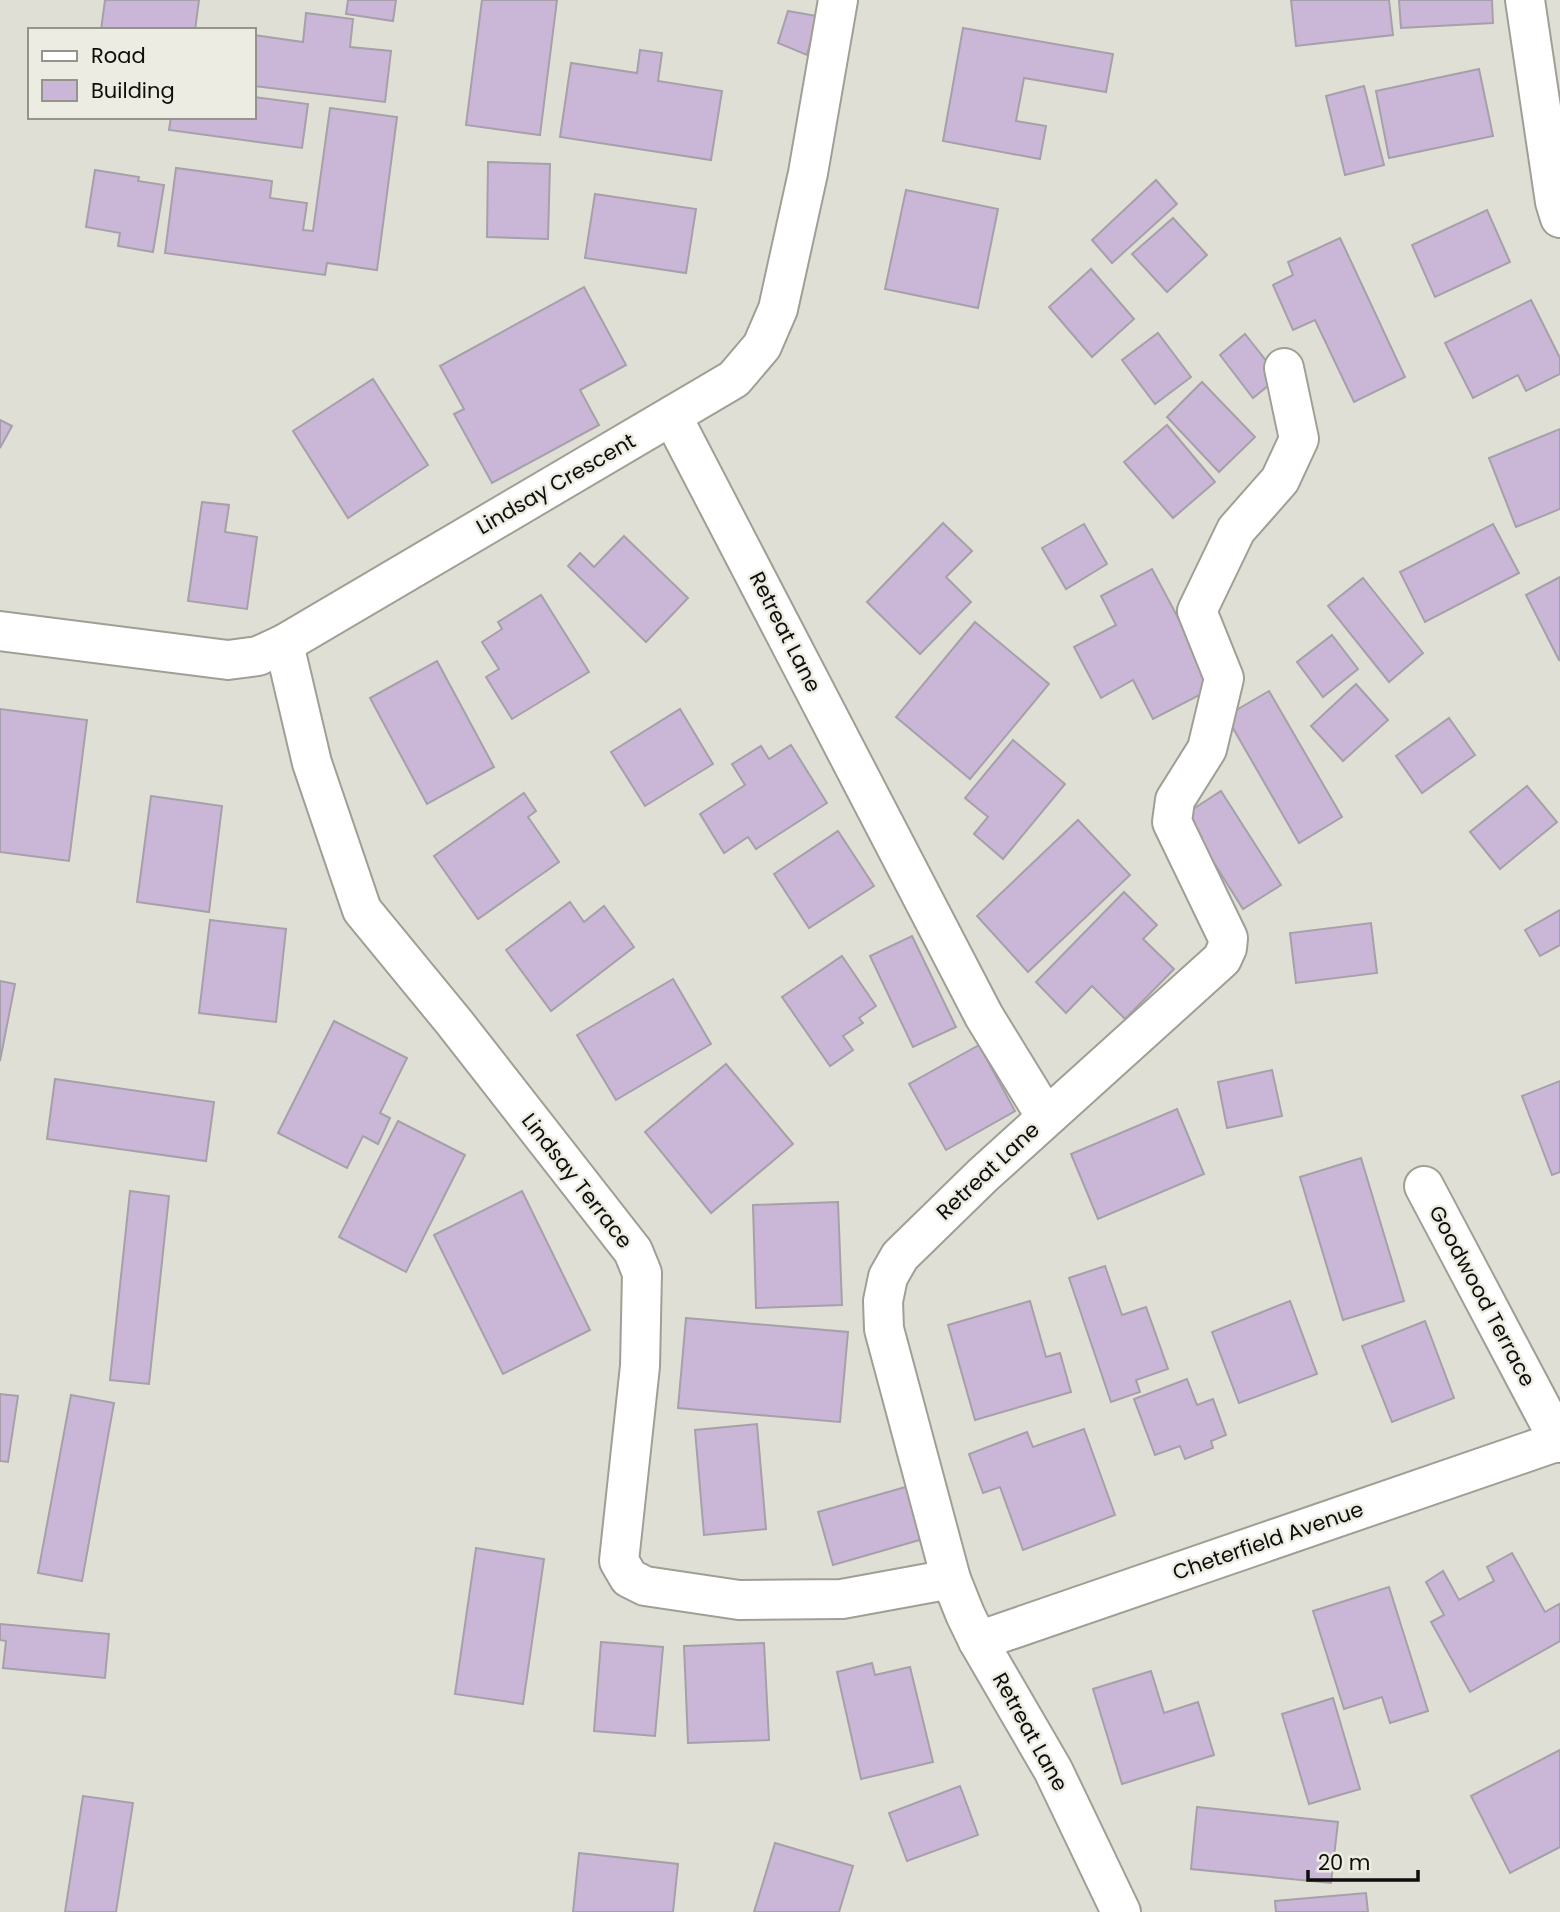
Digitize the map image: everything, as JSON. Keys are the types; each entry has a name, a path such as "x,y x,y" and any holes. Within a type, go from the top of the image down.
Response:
{"street":[{"name":"Lindsay Crescent","path":"0,631 228,660 258,656 284,644 734,379 762,346 778,309 808,173 838,0"},
{"path":"1525,0 1555,202 1560,218"},
{"path":"1045,1117 1222,959 1227,948 1228,938 1172,822 1175,800 1207,749 1224,678 1197,611 1236,530 1280,480 1299,439 1284,368"},
{"name":"Retreat Lane","path":"672,416 977,1003 1045,1117 900,1256 888,1277 883,1301 884,1329 951,1579 978,1641 1053,1770 1121,1912"},
{"name":"Lindsay Terrace","path":"284,644 312,762 362,910 454,1022 633,1251 642,1273 640,1366 618,1561 629,1578 645,1586 738,1600 842,1599 951,1579"},
{"name":"Goodwood Terrace","path":"1424,1186 1559,1442"},
{"name":"Cheterfield Avenue","path":"978,1641 1559,1442"}],"building":[{"path":"105,0 199,0 195,28 101,28"},
{"path":"348,0 396,0 393,21 346,14"},
{"path":"482,0 557,0 540,135 466,125"},
{"path":"1291,0 1389,0 1393,35 1296,46"},
{"path":"1399,0 1492,0 1493,23 1401,28"},
{"path":"788,11 817,16 807,55 778,43"},
{"path":"306,13 353,19 350,47 391,51 385,102 256,86 256,35 303,42"},
{"path":"963,28 1113,54 1106,92 1024,78 1016,121 1046,126 1040,159 943,141"},
{"path":"640,50 662,53 658,81 722,91 711,160 560,137 571,63 637,73"},
{"path":"1479,69 1493,136 1389,158 1376,91"},
{"path":"1364,86 1384,165 1345,175 1326,96"},
{"path":"256,97 308,104 302,148 169,130 171,119 256,119"},
{"path":"330,108 397,117 377,270 327,263 325,275 165,253 176,168 272,181 270,198 307,203 303,230 313,231"},
{"path":"488,162 550,164 548,239 487,237"},
{"path":"95,170 139,177 138,181 164,185 153,252 118,246 120,233 86,227"},
{"path":"1156,180 1177,204 1112,263 1092,240"},
{"path":"906,190 998,209 978,308 885,289"},
{"path":"595,194 696,209 686,273 585,258"},
{"path":"1487,210 1510,262 1435,297 1412,245"},
{"path":"1173,218 1207,255 1167,292 1132,254"},
{"path":"1340,238 1405,377 1354,402 1315,320 1293,330 1273,285 1293,275 1288,262"},
{"path":"1091,269 1134,319 1092,357 1049,307"},
{"path":"584,287 626,365 580,390 599,425 492,483 454,414 464,409 440,366"},
{"path":"1531,300 1560,358 1560,374 1526,391 1518,375 1473,398 1445,343"},
{"path":"1158,333 1191,377 1155,404 1122,360"},
{"path":"1245,334 1279,377 1253,398 1220,355"},
{"path":"373,379 428,465 348,518 293,431"},
{"path":"1202,382 1255,437 1219,472 1167,417"},
{"path":"0,420 12,426 0,448"},
{"path":"1167,425 1215,482 1173,518 1124,462"},
{"path":"1560,429 1560,509 1516,527 1489,458"},
{"path":"202,502 229,505 225,532 257,537 247,609 188,601"},
{"path":"943,523 972,551 946,577 971,602 920,654 867,602"},
{"path":"1084,524 1107,564 1066,589 1042,548"},
{"path":"1493,524 1519,573 1425,622 1400,572"},
{"path":"624,536 688,598 646,642 568,566 580,553 594,567"},
{"path":"1152,569 1215,687 1153,719 1133,680 1101,698 1074,647 1116,625 1101,596"},
{"path":"1560,577 1560,659 1559,660 1526,595"},
{"path":"1363,578 1423,653 1389,682 1328,606"},
{"path":"541,595 589,672 512,719 486,677 499,669 482,642 502,629 498,622"},
{"path":"975,622 1049,684 970,779 896,717"},
{"path":"1332,635 1358,669 1323,697 1297,662"},
{"path":"437,661 494,767 427,804 370,698"},
{"path":"1356,684 1388,720 1343,761 1311,726"},
{"path":"1269,691 1342,817 1299,843 1226,716"},
{"path":"0,709 87,720 69,861 0,852"},
{"path":"680,709 713,764 645,806 611,752"},
{"path":"1449,718 1475,755 1422,793 1396,756"},
{"path":"1013,740 1065,784 1003,859 974,834 988,817 965,798"},
{"path":"791,745 827,803 756,849 748,837 724,853 700,814 745,785 732,764 761,746 769,759"},
{"path":"1527,786 1557,822 1500,869 1470,832"},
{"path":"1221,791 1281,885 1243,909 1184,815"},
{"path":"524,793 536,811 528,817 559,862 478,919 434,856"},
{"path":"151,796 222,806 209,912 137,902"},
{"path":"1078,820 1130,875 1028,972 977,916"},
{"path":"838,831 874,886 809,928 774,874"},
{"path":"1124,892 1157,925 1143,939 1174,969 1125,1019 1092,986 1066,1013 1036,982"},
{"path":"570,902 584,922 604,906 634,947 551,1011 506,950"},
{"path":"1560,910 1560,945 1540,956 1525,930"},
{"path":"210,920 286,929 276,1022 199,1013"},
{"path":"1371,923 1377,973 1296,983 1290,933"},
{"path":"912,936 956,1027 913,1047 870,956"},
{"path":"842,956 876,1006 859,1018 863,1023 843,1036 853,1050 830,1066 782,997"},
{"path":"673,979 711,1044 616,1100 577,1035"},
{"path":"0,981 15,984 0,1061"},
{"path":"334,1021 407,1058 380,1113 390,1118 378,1144 363,1136 347,1168 278,1133"},
{"path":"979,1045 1015,1111 946,1150 909,1084"},
{"path":"726,1064 793,1144 711,1213 645,1132"},
{"path":"1272,1070 1282,1116 1227,1128 1218,1082"},
{"path":"55,1079 214,1102 206,1161 47,1139"},
{"path":"1560,1081 1560,1172 1552,1175 1522,1096"},
{"path":"1177,1109 1204,1174 1098,1219 1071,1154"},
{"path":"398,1121 465,1155 406,1272 339,1237"},
{"path":"1361,1158 1404,1301 1343,1320 1300,1177"},
{"path":"130,1191 169,1196 149,1384 110,1380"},
{"path":"522,1191 590,1330 503,1374 434,1235"},
{"path":"838,1202 842,1305 756,1308 753,1205"},
{"path":"1105,1266 1122,1315 1146,1307 1168,1369 1136,1380 1140,1392 1111,1402 1069,1278"},
{"path":"1030,1301 1046,1357 1060,1353 1071,1392 975,1420 948,1325"},
{"path":"1290,1301 1317,1374 1239,1403 1212,1332"},
{"path":"686,1318 848,1332 840,1422 678,1408"},
{"path":"1425,1321 1454,1398 1392,1422 1362,1346"},
{"path":"1187,1379 1197,1405 1213,1399 1226,1435 1211,1441 1213,1448 1185,1459 1180,1446 1155,1455 1134,1399"},
{"path":"0,1394 18,1396 8,1462 0,1461"},
{"path":"71,1395 114,1403 82,1581 38,1573"},
{"path":"757,1424 766,1529 704,1535 695,1430"},
{"path":"1084,1429 1115,1515 1023,1550 1000,1487 983,1493 969,1454 1027,1432 1033,1447"},
{"path":"909,1486 923,1539 833,1565 818,1512"},
{"path":"476,1548 544,1559 523,1704 455,1694"},
{"path":"1512,1553 1545,1612 1559,1604 1560,1641 1470,1692 1431,1622 1444,1615 1426,1582 1443,1571 1459,1600 1494,1581 1487,1567"},
{"path":"1389,1587 1428,1711 1390,1723 1382,1697 1344,1709 1313,1611"},
{"path":"0,1624 109,1634 105,1678 3,1668 6,1641 0,1640"},
{"path":"601,1642 663,1647 655,1736 594,1731"},
{"path":"764,1643 769,1740 688,1743 684,1646"},
{"path":"872,1663 875,1675 910,1667 933,1762 861,1779 837,1672"},
{"path":"1151,1671 1164,1713 1198,1702 1214,1755 1122,1784 1093,1689"},
{"path":"1333,1698 1360,1789 1309,1804 1282,1714"},
{"path":"1560,1750 1560,1847 1510,1873 1471,1796"},
{"path":"960,1786 978,1835 907,1861 889,1813"},
{"path":"83,1796 133,1803 116,1912 65,1912"},
{"path":"1197,1807 1338,1822 1331,1883 1191,1869"},
{"path":"775,1843 853,1866 839,1912 754,1912"},
{"path":"579,1853 678,1864 673,1912 573,1912"},
{"path":"1366,1893 1368,1912 1276,1912 1275,1901"}]}
